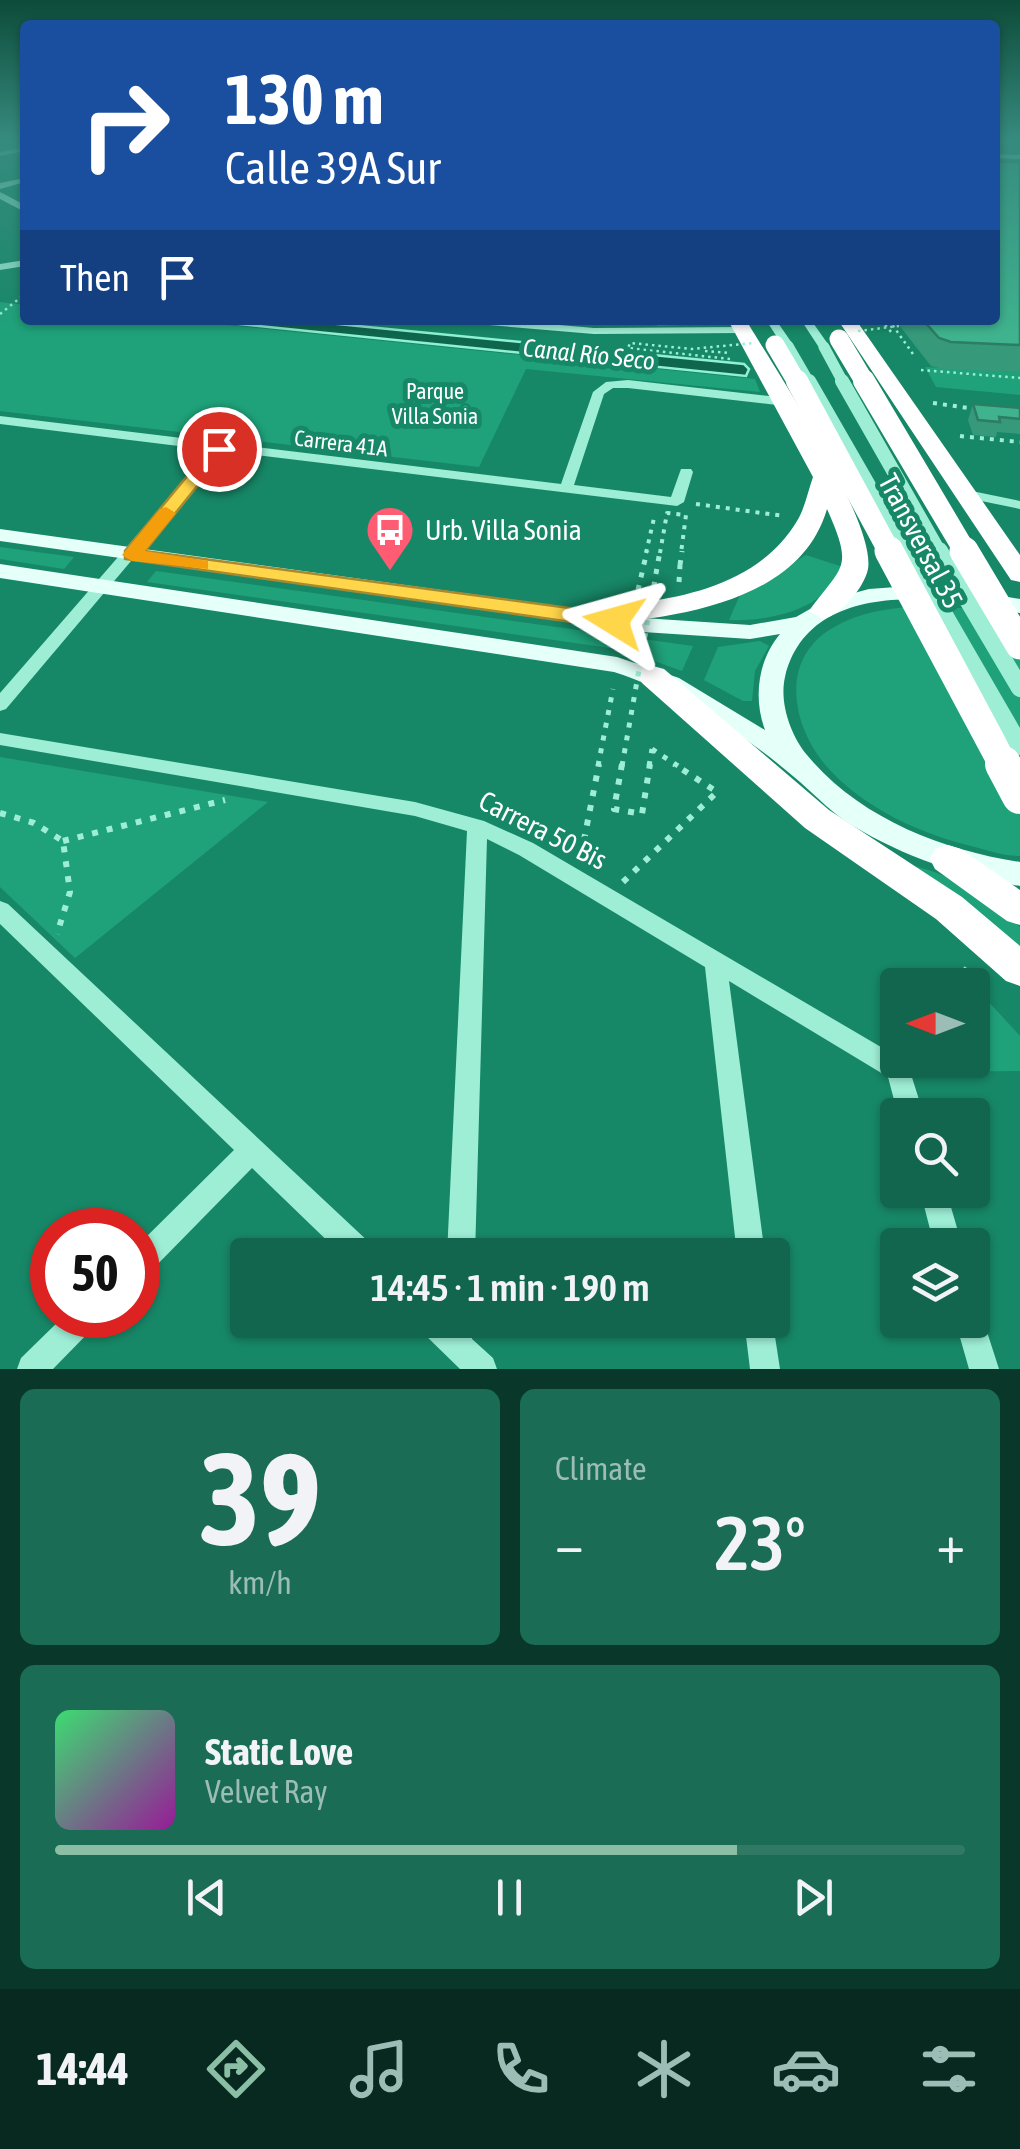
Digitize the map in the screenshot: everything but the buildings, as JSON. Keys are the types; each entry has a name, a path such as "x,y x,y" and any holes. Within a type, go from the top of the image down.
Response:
{"highway":[{"path":"839,331 1020,574"},
{"name":"Transversal 35","path":"839,331 1020,645"},
{"path":"762,332 786,402 824,478 856,559 848,582 814,616"},
{"name":"Transversal 35","path":"762,332 817,416 1020,796"},
{"path":"584,617 646,612 702,600 758,576 797,542 817,511 824,478"},
{"path":"653,676 817,818 949,908 1020,969"},
{"path":"948,859 1020,910"}],"main road":[{"path":"0,534 711,632 750,632 814,616 858,598 898,591 942,591 1020,606"},
{"path":"0,570 584,658 653,676 707,703 809,775 846,807 893,836 948,859 1020,874"},
{"path":"809,775 787,745 774,716 770,688 775,662 787,640 814,616"}],"street":[{"path":"592,326 762,332 1020,746"},
{"path":"839,331 873,439 1020,688"},
{"path":"566,489 599,392 610,385 786,402"},
{"name":"Carrera 41A","path":"0,420 677,502"},
{"path":"0,704 132,555 219,449"},
{"path":"677,502 686,472"},
{"path":"962,493 1020,504"},
{"name":"Carrera 50 Bis","path":"0,739 416,810 477,826 576,878 898,1070 906,1098"},
{"path":"461,1238 477,826"},
{"path":"0,910 344,1238"},
{"path":"714,959 749,1238"},
{"path":"160,1242 252,1150"},
{"path":"32,1369 63,1338"},
{"path":"461,1338 482,1369"},
{"path":"761,1338 765,1369"},
{"path":"975,1338 984,1369"}],"path":[{"path":"0,314 20,298"},
{"path":"885,325 892,334"},
{"path":"839,331 897,326 913,354"},
{"path":"699,350 730,356 628,348 630,343 692,350 762,332"},
{"path":"908,345 916,347"},
{"path":"921,370 1020,378"},
{"path":"920,402 984,410"},
{"path":"1001,433 1004,440"},
{"path":"960,436 1020,442"},
{"path":"637,598 656,507 677,502 787,516"},
{"path":"608,897 716,792 652,749 642,814 614,809 666,513 686,516 680,565"},
{"path":"576,878 613,689"},
{"path":"0,813 34,823 63,840 166,817 272,785"},
{"path":"48,955 70,892 63,840"}],"green space":[{"name":"Parque Villa Sonia","path":"0,302 20,304 20,325 228,325 755,379 760,392 526,369 479,467 0,411"},
{"path":"925,367 1020,372 1020,395 936,387"},
{"path":"0,547 74,557 64,569 0,559"},
{"path":"806,555 843,567 824,593 811,603 779,615 729,620 740,595"},
{"path":"156,571 693,646 682,671 624,650 147,582"},
{"path":"927,605 983,610 1020,620 1020,856 955,842 877,808 828,768 805,732 796,692 798,672 819,638 859,616"},
{"path":"760,641 769,646 755,671 752,701 743,701 704,680 718,647"},
{"path":"0,757 268,802 75,958 0,887"},
{"path":"913,866 956,882 1008,917 1020,927 1020,951"},
{"path":"990,1003 1020,1036 1020,1071 990,1071"}],"water":[{"name":"Canal Río Seco","path":"250,325 348,325 744,364 749,369 746,376"}],"slow traffic":[{"path":"166,513 132,555 201,565"}],"place":[{"name":"Urb. Villa Sonia","path":"390,572"}],"route":[{"path":"219,449 132,555 614,621"}]}
